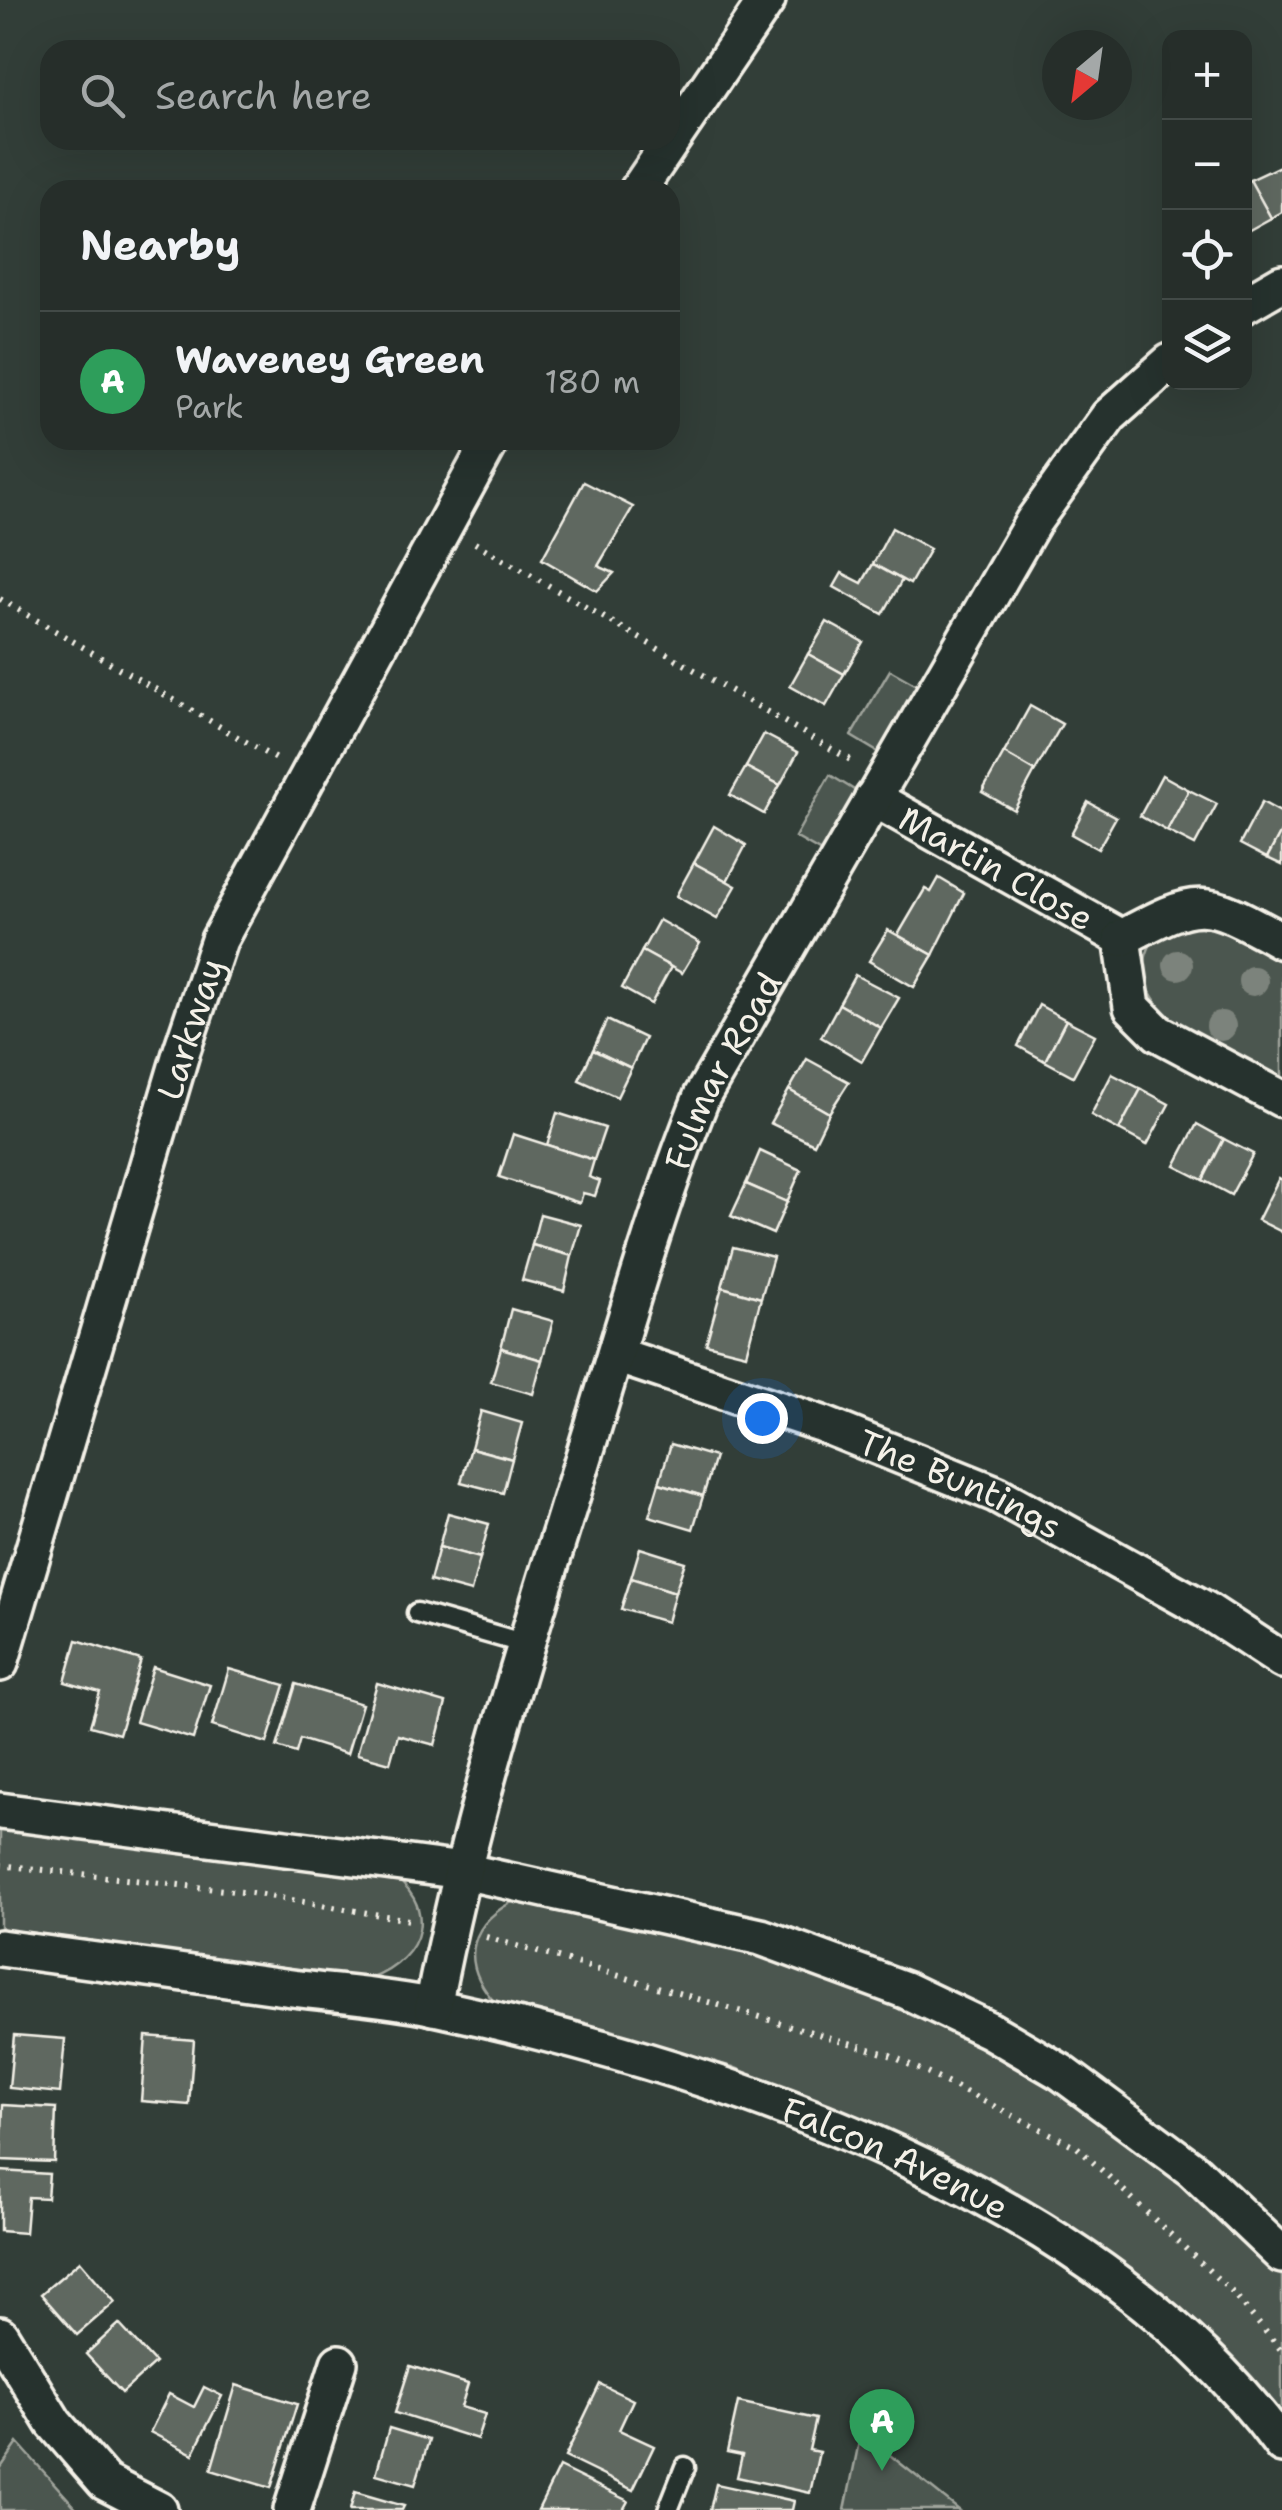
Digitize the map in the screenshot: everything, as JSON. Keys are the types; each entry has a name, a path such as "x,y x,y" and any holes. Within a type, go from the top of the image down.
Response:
{"street":[{"path":"680,128 767,0"},
{"path":"645,180 665,150"},
{"path":"1252,300 1282,283"},
{"name":"Fulmar Road","path":"463,1872 526,1644 668,1182 702,1096 1032,522 1109,416 1162,369"},
{"name":"Larkway","path":"0,1663 182,1050 219,940 485,450"},
{"name":"Martin Close","path":"878,789 1122,938"},
{"name":"Martin Close","path":"1122,938 1183,906 1218,906 1282,941"},
{"name":"Martin Close","path":"1122,938 1132,1007 1158,1033 1282,1099"},
{"name":"The Buntings","path":"616,1355 822,1424 996,1494 1204,1609 1282,1660"},
{"path":"0,1811 463,1872 761,1938 905,1990 989,2030 1060,2072 1193,2170 1282,2255"},
{"path":"432,2007 463,1872"},
{"name":"Falcon Avenue","path":"0,1948 432,2007 728,2084 942,2172 1118,2282 1249,2400 1282,2446"},
{"path":"0,2335 54,2423 105,2482 159,2510"},
{"path":"292,2510 339,2363"}],"lane":[{"path":"417,1613 526,1644"},
{"path":"668,2510 685,2467"}],"path":[{"path":"444,524 878,789"},
{"path":"0,600 306,776"}],"shaded area":[{"path":"890,670 920,687 881,754 851,736"},
{"path":"830,775 859,793 823,853 795,837"},
{"path":"1216,921 1282,956 1282,1082 1179,1024 1158,1004 1146,982 1146,957 1160,930"},
{"path":"16,1825 385,1870 414,1898 419,1929 404,1958 370,1979 4,1929 0,1926 0,1829"},
{"path":"524,1896 772,1959 913,2006 1056,2088 1198,2197 1282,2276 1282,2429 1126,2274 942,2153 733,2067 498,2006 477,1973 475,1943 491,1917"},
{"path":"861,2432 959,2510 845,2510"},
{"path":"18,2443 78,2510 0,2510 0,2469"}],"building":[{"path":"1282,165 1282,212 1271,218 1252,179"},
{"path":"1252,184 1271,218 1252,229"},
{"path":"584,482 633,507 598,566 614,573 597,591 542,559"},
{"path":"892,528 930,549 910,584 873,564"},
{"path":"873,564 902,580 883,614 834,587 842,573 862,583"},
{"path":"827,622 863,642 844,674 808,654"},
{"path":"808,654 844,674 826,706 790,686"},
{"path":"1030,706 1062,724 1035,771 1004,753"},
{"path":"764,734 798,752 780,785 746,767"},
{"path":"1004,753 1035,771 1014,810 982,792"},
{"path":"746,767 780,785 764,814 730,795"},
{"path":"1162,775 1189,790 1167,831 1140,816"},
{"path":"1189,790 1217,804 1195,845 1167,831"},
{"path":"1088,802 1116,817 1098,849 1071,834"},
{"path":"1262,802 1282,813 1282,830 1267,858 1240,844"},
{"path":"714,826 746,845 727,881 694,863"},
{"path":"1282,830 1282,865 1267,858"},
{"path":"694,863 736,886 717,919 676,896"},
{"path":"939,878 964,893 933,955 898,935 925,889 931,892"},
{"path":"659,920 700,943 682,973 642,951"},
{"path":"888,930 933,955 914,987 869,961"},
{"path":"642,951 671,967 651,1004 622,988"},
{"path":"855,975 899,998 881,1028 839,1004"},
{"path":"839,1004 881,1028 862,1061 821,1037"},
{"path":"1039,1005 1066,1020 1045,1061 1018,1046"},
{"path":"607,1020 645,1038 631,1068 593,1050"},
{"path":"1066,1020 1095,1035 1073,1076 1045,1061"},
{"path":"593,1050 631,1068 617,1097 579,1080"},
{"path":"807,1059 849,1082 829,1113 789,1090"},
{"path":"1112,1074 1141,1089 1119,1130 1091,1115"},
{"path":"1141,1089 1169,1104 1147,1145 1119,1130"},
{"path":"789,1090 829,1113 814,1144 770,1123"},
{"path":"557,1113 605,1128 594,1160 547,1145"},
{"path":"1197,1124 1224,1139 1203,1180 1175,1166"},
{"path":"513,1134 594,1160 589,1177 600,1181 595,1196 583,1193 580,1203 499,1177"},
{"path":"1224,1139 1253,1154 1231,1195 1203,1180"},
{"path":"760,1151 801,1170 787,1202 746,1184"},
{"path":"1279,1178 1282,1180 1282,1232 1258,1220"},
{"path":"746,1184 787,1202 773,1234 731,1216"},
{"path":"540,1214 581,1225 572,1256 532,1245"},
{"path":"532,1245 572,1256 564,1291 522,1280"},
{"path":"733,1247 773,1257 761,1298 722,1287"},
{"path":"722,1287 761,1298 746,1354 706,1344"},
{"path":"511,1309 553,1321 542,1360 501,1348"},
{"path":"501,1348 542,1360 533,1394 491,1382"},
{"path":"481,1411 522,1423 512,1459 471,1448"},
{"path":"671,1444 715,1457 703,1496 659,1483"},
{"path":"471,1448 512,1459 503,1493 461,1482"},
{"path":"659,1483 703,1496 693,1529 649,1516"},
{"path":"448,1513 489,1524 480,1558 439,1547"},
{"path":"439,1547 480,1558 471,1592 430,1581"},
{"path":"640,1548 685,1562 675,1592 631,1578"},
{"path":"631,1578 675,1592 667,1622 621,1609"},
{"path":"77,1640 141,1660 119,1734 90,1726 100,1692 65,1682"},
{"path":"153,1667 210,1685 193,1739 136,1722"},
{"path":"229,1669 285,1685 267,1743 212,1726"},
{"path":"377,1683 446,1703 435,1745 398,1735 390,1763 357,1754"},
{"path":"296,1684 362,1704 347,1754 300,1739 296,1753 277,1747"},
{"path":"14,2035 65,2039 60,2093 9,2088"},
{"path":"146,2036 194,2040 189,2105 141,2101"},
{"path":"3,2105 56,2108 54,2162 1,2160"},
{"path":"0,2171 49,2174 47,2198 28,2197 25,2233 0,2231"},
{"path":"80,2261 115,2302 77,2335 41,2294"},
{"path":"119,2324 155,2363 122,2393 86,2354"},
{"path":"410,2366 468,2384 461,2407 485,2414 477,2439 395,2413"},
{"path":"600,2384 633,2400 619,2430 654,2446 633,2490 565,2457"},
{"path":"236,2385 297,2404 271,2488 211,2470"},
{"path":"204,2387 222,2396 193,2454 150,2432 169,2394 194,2407"},
{"path":"738,2402 816,2419 809,2450 819,2452 810,2493 737,2477 742,2455 727,2452"},
{"path":"389,2428 429,2440 415,2485 376,2474"},
{"path":"559,2467 628,2501 623,2510 538,2510"},
{"path":"716,2484 794,2501 792,2510 710,2510"},
{"path":"355,2492 404,2506 402,2510 350,2510"}],"place":[{"name":"Waveney Green","path":"882,2471"}]}
